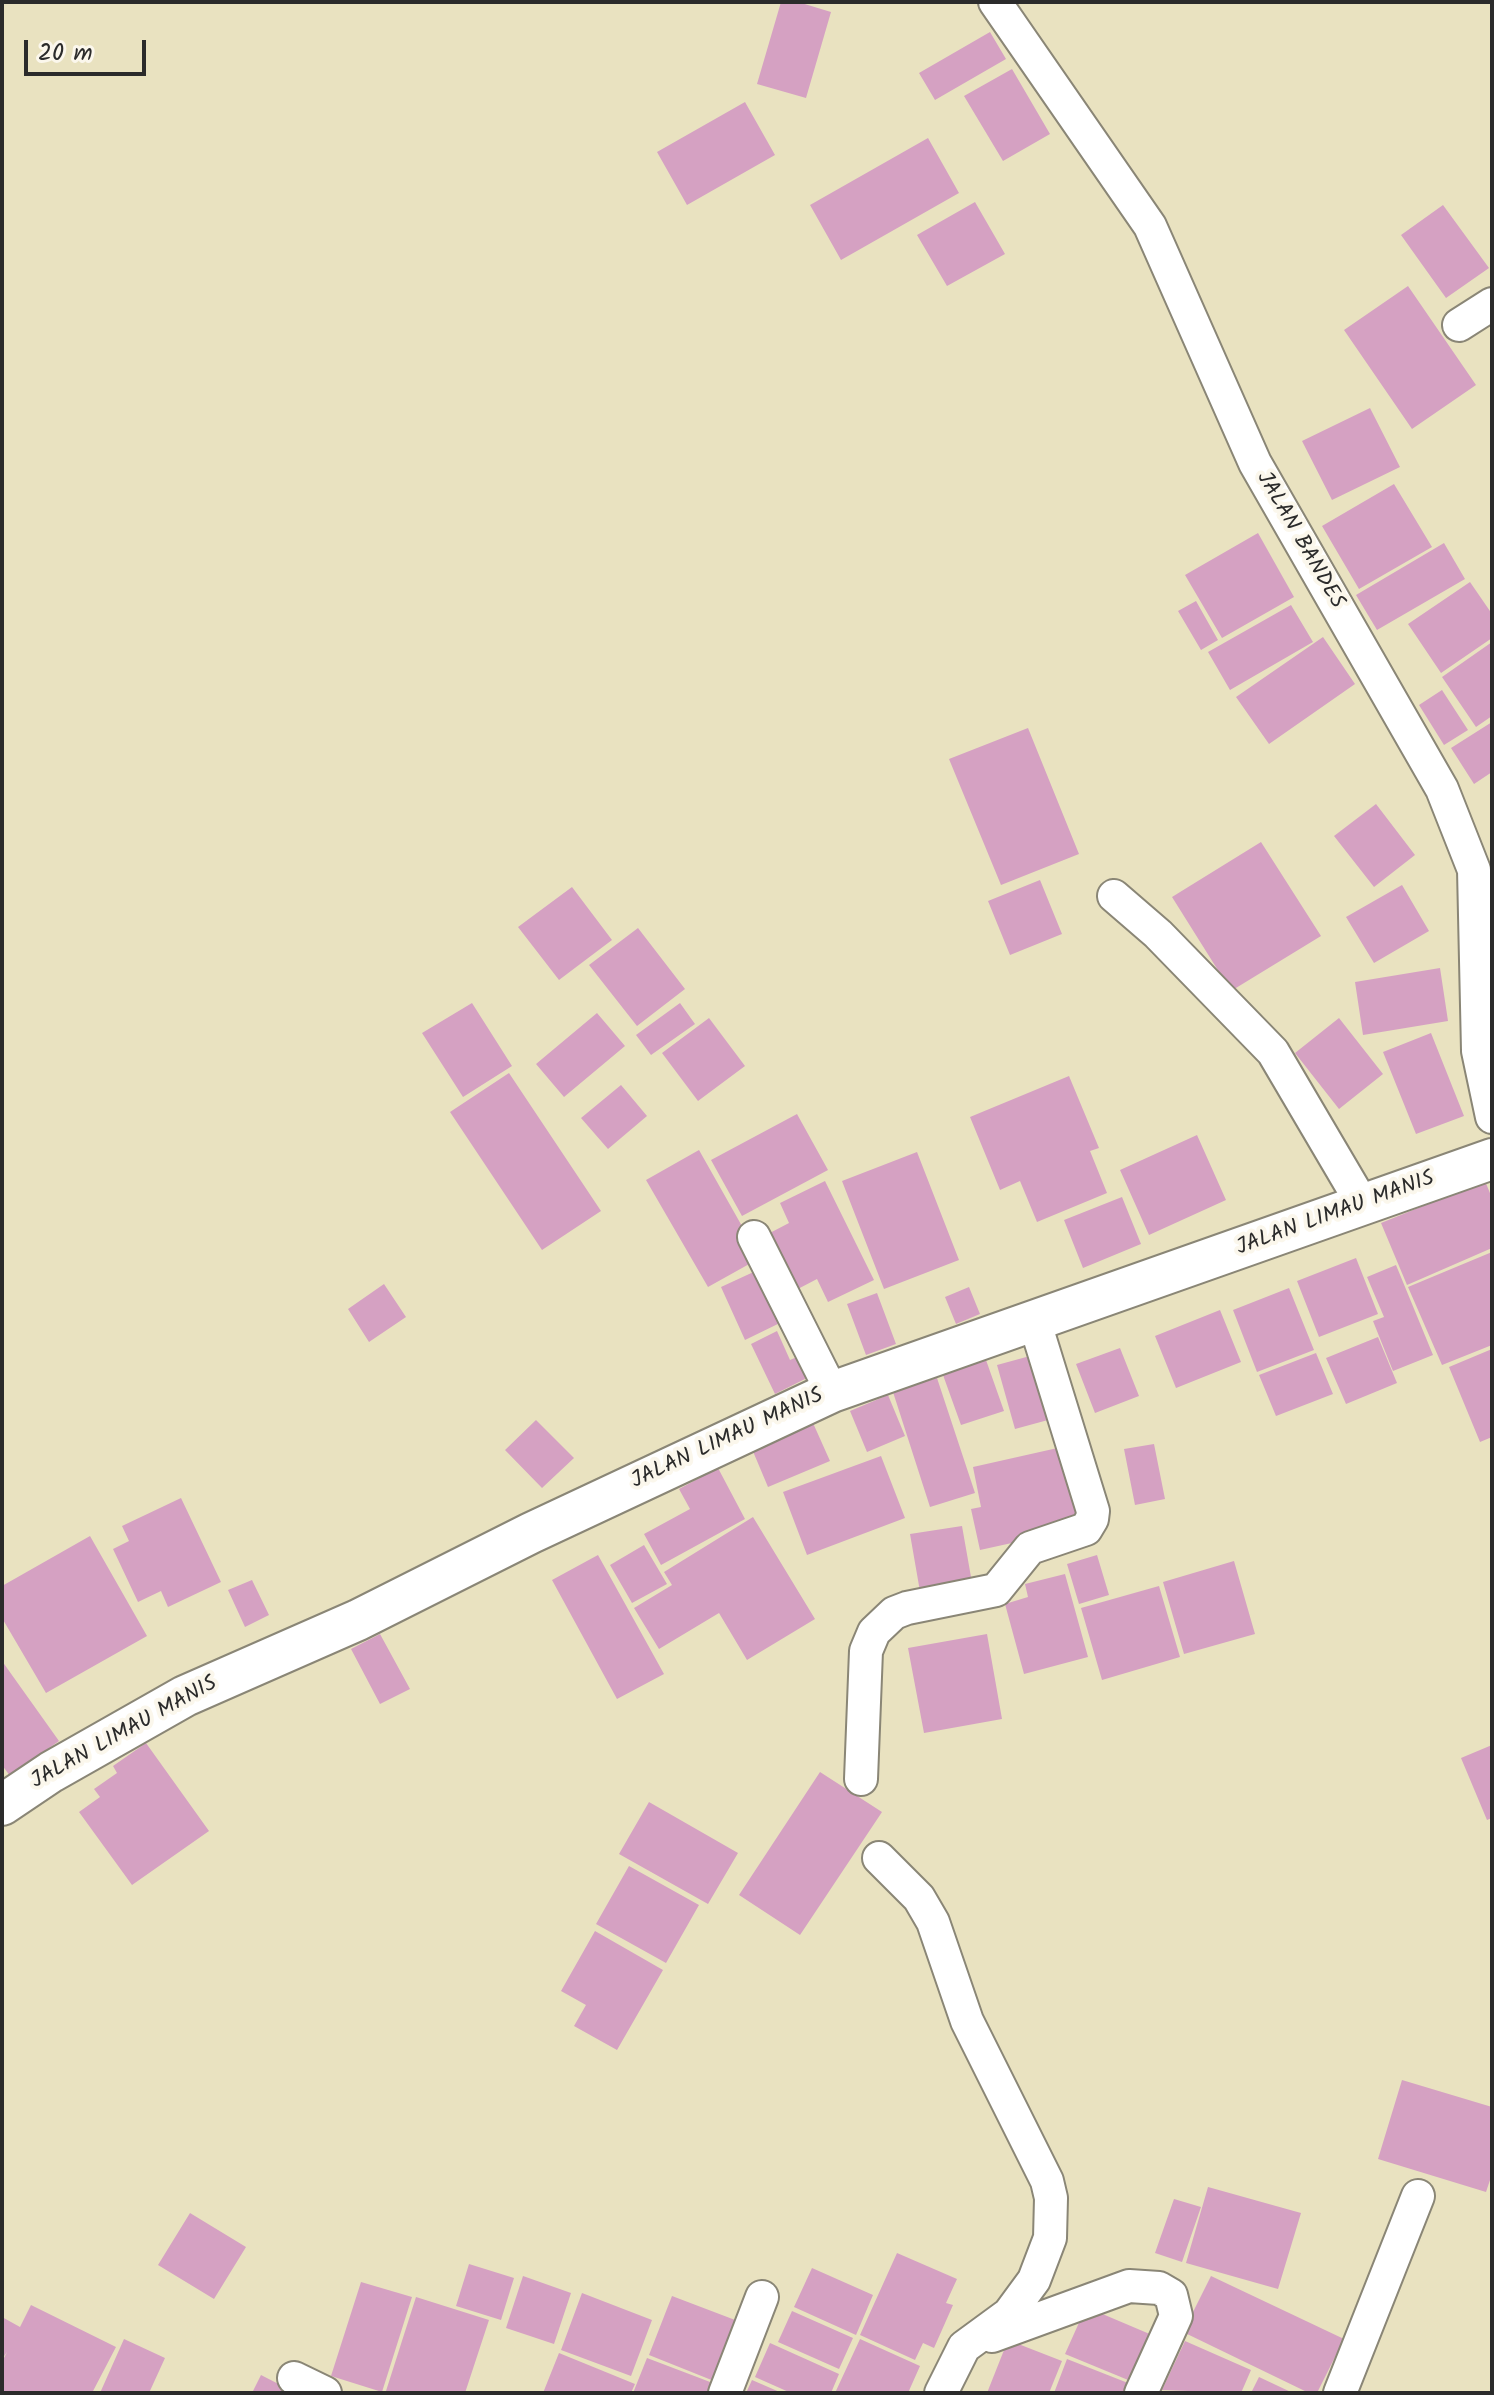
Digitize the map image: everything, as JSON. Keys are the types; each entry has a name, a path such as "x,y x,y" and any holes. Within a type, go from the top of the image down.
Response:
{"street":[{"name":"JALAN BANDES","path":"995,2 1150,226 1255,463 1442,789 1474,870 1478,1051 1492,1117"},
{"path":"1459,325 1492,304"},
{"path":"1114,896 1158,934 1273,1052 1363,1205"},
{"name":"JALAN LIMAU MANIS","path":"2,1805 51,1772 185,1696 358,1620 531,1533 832,1392 1035,1323 1492,1159"},
{"path":"754,1237 832,1392"},
{"path":"861,1779 866,1651 874,1632 894,1613 907,1608 996,1590 1030,1548 1086,1529 1092,1519 1093,1511 1035,1323"},
{"path":"879,1858 919,1898 933,1922 967,2021 1047,2181 1051,2198 1050,2238 1034,2280 1009,2314 973,2341 957,2358 941,2393"},
{"path":"1340,2393 1418,2196"},
{"path":"973,2341 1129,2286 1159,2288 1171,2295 1176,2316 1141,2393"},
{"path":"725,2393 762,2297"},
{"path":"294,2378 325,2393"}],"building":[{"path":"781,2 798,2 831,12 806,98 757,84"},
{"path":"990,32 1006,59 935,100 919,73"},
{"path":"1012,69 1050,134 1003,161 964,96"},
{"path":"745,102 775,155 687,205 657,152"},
{"path":"928,138 959,193 841,260 810,205"},
{"path":"975,202 1005,254 947,286 917,235"},
{"path":"1443,205 1489,268 1446,298 1401,235"},
{"path":"1408,286 1476,385 1412,429 1344,330"},
{"path":"1370,408 1400,467 1332,500 1302,441"},
{"path":"1394,484 1432,547 1359,589 1322,526"},
{"path":"1258,533 1294,597 1222,638 1185,575"},
{"path":"1444,543 1465,579 1377,630 1356,595"},
{"path":"1470,582 1492,614 1492,638 1441,673 1408,624"},
{"path":"1196,601 1218,640 1201,650 1178,611"},
{"path":"1291,605 1313,642 1230,690 1208,652"},
{"path":"1323,637 1355,684 1269,744 1236,697"},
{"path":"1492,642 1492,716 1476,727 1442,677"},
{"path":"1442,690 1468,730 1444,745 1419,705"},
{"path":"1492,722 1492,772 1474,784 1451,748"},
{"path":"1028,728 1079,854 1001,885 949,759"},
{"path":"1376,804 1415,855 1374,887 1334,836"},
{"path":"1261,842 1321,936 1231,991 1172,897"},
{"path":"1040,880 1062,934 1010,955 988,901"},
{"path":"1402,885 1429,931 1374,963 1346,917"},
{"path":"572,887 612,940 559,980 518,927"},
{"path":"638,928 685,989 637,1026 589,965"},
{"path":"1440,968 1448,1021 1363,1035 1355,982"},
{"path":"472,1003 512,1066 463,1097 422,1033"},
{"path":"680,1003 695,1024 651,1055 636,1035"},
{"path":"597,1013 625,1046 564,1097 536,1064"},
{"path":"709,1018 745,1066 698,1101 662,1053"},
{"path":"1339,1018 1383,1074 1339,1109 1295,1053"},
{"path":"1431,1033 1464,1116 1416,1134 1383,1052"},
{"path":"509,1073 601,1211 542,1250 450,1112"},
{"path":"1069,1076 1099,1148 1090,1151 1107,1193 1037,1222 1020,1181 1000,1190 970,1117"},
{"path":"621,1085 647,1116 608,1149 581,1118"},
{"path":"797,1114 828,1170 742,1216 711,1160"},
{"path":"1197,1135 1226,1200 1149,1235 1120,1170"},
{"path":"699,1150 760,1258 708,1287 646,1180"},
{"path":"917,1152 959,1260 884,1289 842,1181"},
{"path":"825,1181 874,1280 828,1302 817,1279 794,1291 766,1235 789,1223 780,1203"},
{"path":"1485,1181 1492,1198 1492,1248 1407,1285 1381,1223"},
{"path":"1122,1197 1141,1244 1083,1268 1064,1220"},
{"path":"1492,1252 1492,1345 1442,1365 1408,1287"},
{"path":"1356,1258 1378,1314 1319,1337 1297,1281"},
{"path":"1396,1265 1433,1355 1393,1371 1373,1321 1384,1317 1367,1277"},
{"path":"760,1269 784,1321 745,1340 721,1287"},
{"path":"384,1284 406,1317 369,1342 348,1309"},
{"path":"969,1287 980,1314 956,1324 945,1297"},
{"path":"1289,1288 1314,1350 1257,1372 1233,1310"},
{"path":"877,1293 896,1344 866,1355 847,1304"},
{"path":"1220,1310 1241,1362 1176,1388 1155,1336"},
{"path":"777,1331 790,1360 804,1354 813,1375 775,1394 751,1344"},
{"path":"1378,1337 1397,1383 1346,1404 1326,1358"},
{"path":"1120,1348 1139,1396 1095,1413 1076,1364"},
{"path":"1492,1349 1492,1437 1480,1442 1449,1367"},
{"path":"1041,1353 1059,1417 1015,1429 997,1365"},
{"path":"1316,1353 1333,1394 1276,1416 1259,1375"},
{"path":"986,1360 1004,1411 961,1425 943,1375"},
{"path":"937,1378 975,1493 930,1507 893,1392"},
{"path":"888,1395 905,1436 867,1452 850,1411"},
{"path":"536,1420 574,1458 542,1488 505,1450"},
{"path":"813,1423 830,1461 768,1487 752,1449"},
{"path":"1154,1444 1165,1499 1135,1505 1124,1449"},
{"path":"1062,1447 1080,1528 980,1550 971,1509 981,1507 973,1467"},
{"path":"881,1456 905,1518 807,1555 783,1492"},
{"path":"718,1468 745,1519 661,1565 644,1534 690,1509 679,1489"},
{"path":"181,1498 221,1582 168,1607 161,1591 138,1602 113,1549 129,1541 122,1526"},
{"path":"753,1517 815,1619 747,1660 719,1613 659,1649 634,1608 672,1585 664,1572"},
{"path":"962,1526 974,1594 922,1603 910,1534"},
{"path":"90,1536 147,1636 46,1693 2,1618 2,1586"},
{"path":"644,1545 667,1584 632,1603 610,1565"},
{"path":"598,1555 664,1674 617,1699 552,1580"},
{"path":"1097,1555 1109,1595 1079,1604 1067,1564"},
{"path":"1234,1561 1255,1634 1184,1654 1163,1582"},
{"path":"1065,1574 1088,1657 1024,1674 1005,1604 1028,1597 1025,1584"},
{"path":"252,1580 269,1615 245,1627 228,1590"},
{"path":"1159,1586 1180,1657 1102,1680 1081,1608"},
{"path":"380,1634 410,1689 380,1704 351,1649"},
{"path":"987,1634 1002,1719 924,1733 908,1648"},
{"path":"2,1661 59,1741 10,1776 2,1765"},
{"path":"146,1743 209,1831 132,1885 79,1812 100,1797 94,1789 117,1773 113,1766"},
{"path":"1492,1745 1492,1818 1487,1820 1461,1758"},
{"path":"820,1772 882,1812 800,1935 739,1895"},
{"path":"649,1802 738,1853 708,1904 619,1854"},
{"path":"629,1866 699,1905 666,1963 596,1924"},
{"path":"595,1931 663,1970 617,2050 574,2026 586,2005 561,1991"},
{"path":"1402,2080 1492,2107 1492,2174 1486,2192 1378,2159"},
{"path":"1208,2187 1301,2213 1278,2289 1186,2263"},
{"path":"1174,2199 1201,2207 1182,2262 1155,2253"},
{"path":"190,2213 246,2247 214,2299 158,2265"},
{"path":"897,2253 957,2279 946,2303 953,2305 934,2348 923,2343 915,2360 860,2335"},
{"path":"469,2264 514,2278 501,2320 456,2306"},
{"path":"812,2268 873,2295 856,2335 794,2307"},
{"path":"523,2276 571,2293 554,2344 506,2328"},
{"path":"1211,2276 1344,2339 1317,2393 1309,2393 1183,2332"},
{"path":"361,2282 412,2297 382,2392 331,2376"},
{"path":"582,2293 652,2320 631,2376 561,2350"},
{"path":"672,2296 743,2323 719,2383 649,2355"},
{"path":"416,2297 489,2320 465,2393 386,2391"},
{"path":"31,2305 116,2347 92,2393 2,2393 2,2362 7,2352 2,2359 2,2317 20,2327"},
{"path":"1086,2307 1152,2335 1133,2382 1065,2354"},
{"path":"792,2311 853,2338 839,2369 778,2342"},
{"path":"124,2339 165,2358 149,2393 100,2393"},
{"path":"860,2339 920,2366 908,2393 835,2393"},
{"path":"1008,2340 1062,2361 1049,2393 987,2393"},
{"path":"1185,2341 1251,2370 1241,2393 1162,2390"},
{"path":"770,2343 839,2374 831,2393 791,2393 755,2377"},
{"path":"559,2353 635,2384 631,2393 543,2393"},
{"path":"647,2358 718,2385 715,2393 633,2393"},
{"path":"1067,2359 1128,2383 1124,2393 1054,2393"},
{"path":"261,2375 296,2393 252,2393"},
{"path":"1259,2377 1293,2393 1251,2393"},
{"path":"752,2380 782,2393 746,2393"}]}
